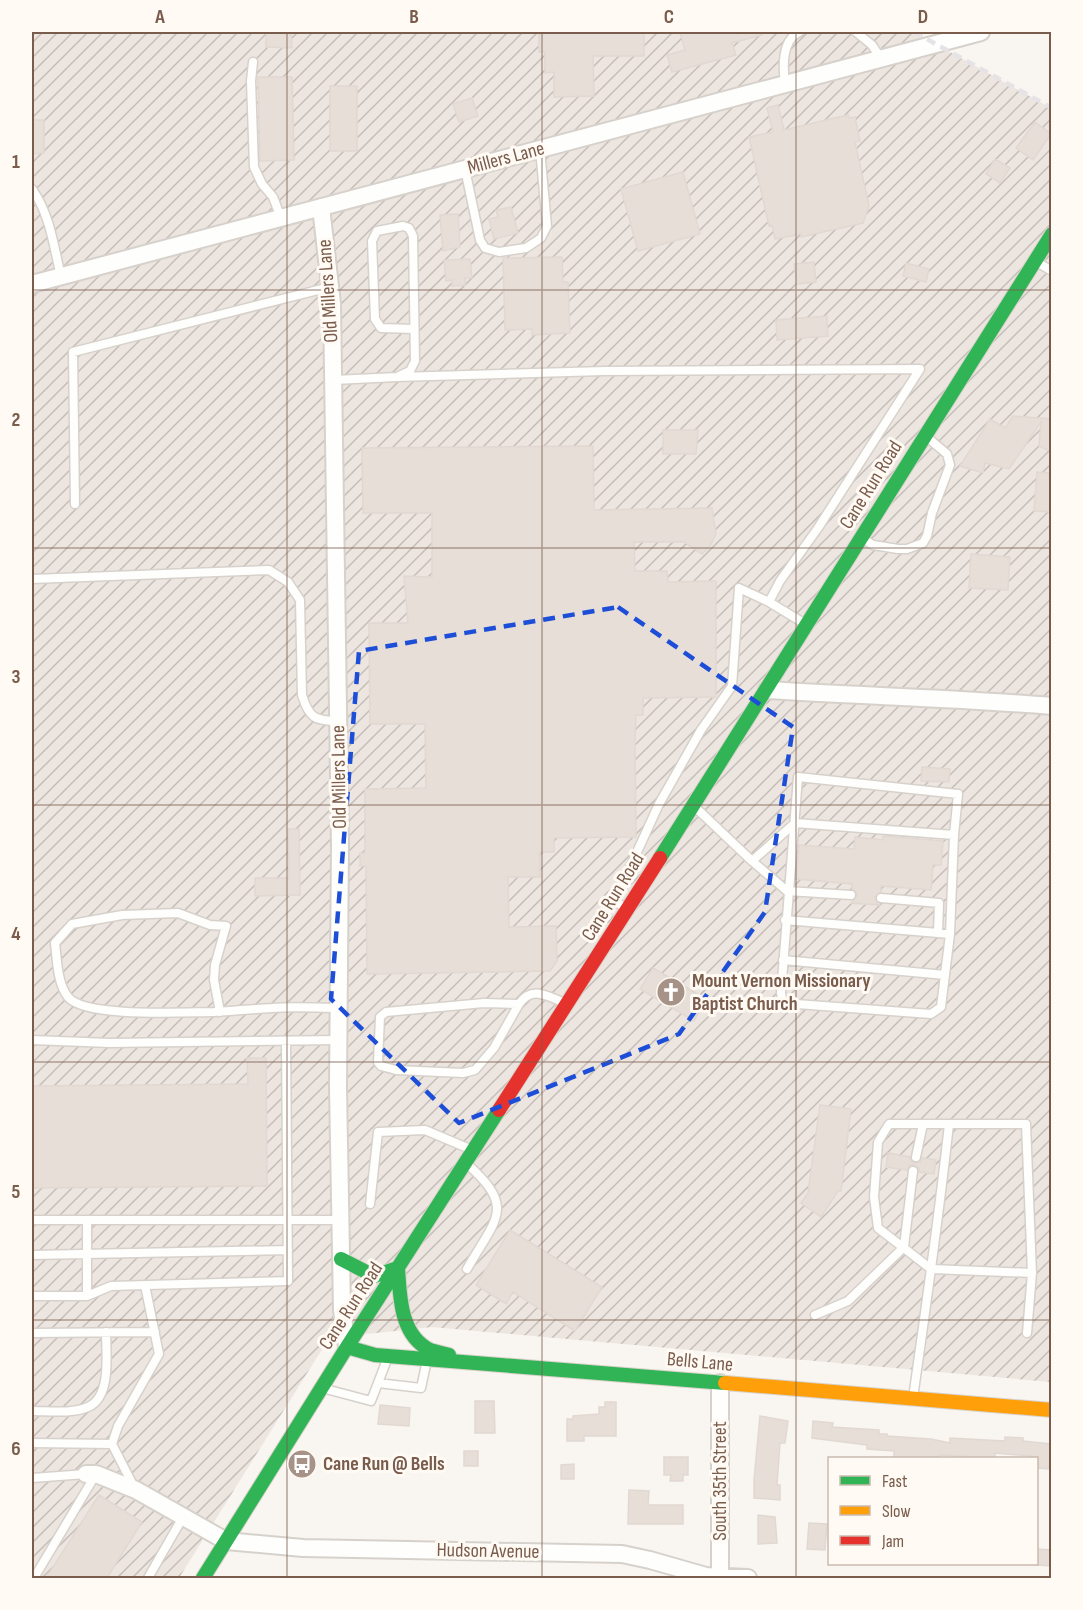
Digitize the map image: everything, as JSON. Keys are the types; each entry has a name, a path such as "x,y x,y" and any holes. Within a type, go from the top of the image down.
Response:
{"main road":[{"name":"Cane Run Road","path":"203,1578 347,1347 694,806 1052,234"},
{"path":"341,1259 374,1276 398,1268 402,1315 412,1334 430,1350 486,1364"},
{"name":"Bells Lane","path":"347,1347 375,1355 1052,1410"}],"street":[{"name":"Millers Lane","path":"32,284 980,32"},
{"name":"Old Millers Lane","path":"321,207 330,287 334,380 340,1220 342,1310 347,1347"},
{"path":"767,690 880,697 973,699 1052,706"},
{"name":"South 35th Street","path":"720,1383 720,1577"},
{"path":"91,1474 136,1490 226,1541"},
{"name":"Hudson Avenue","path":"226,1541 303,1548 610,1554 650,1560 706,1576 748,1578"}],"lane":[{"path":"785,85 783,66 785,50 794,34 799,32"},
{"path":"856,32 872,45 881,60"},
{"path":"254,62 251,81 254,167 262,184 273,197 281,218"},
{"path":"465,169 480,240 485,248 499,252 526,249 542,238 547,226 540,149"},
{"path":"32,189 40,201 49,226 61,277"},
{"path":"396,377 410,371 415,362 413,236 409,228 403,226 377,231 372,241 375,319 381,327 414,328"},
{"path":"1035,261 1052,271"},
{"path":"75,504 73,352 330,287"},
{"path":"334,380 604,371 920,369 818,528 780,581 770,602"},
{"path":"861,538 873,545 898,549 907,549 923,543 950,465 947,454 925,435"},
{"path":"32,579 269,570 288,582 300,600 302,695 306,707 313,717 322,721 338,721"},
{"path":"628,910 618,903 616,898 659,804 701,730 732,686 739,588 770,602 807,625"},
{"path":"798,777 958,794 954,835 950,934 941,1007 931,1014 783,1003 781,993 785,920 798,777"},
{"path":"694,806 787,891 851,895"},
{"path":"752,861 795,823 954,835"},
{"path":"880,898 939,903 938,933"},
{"path":"220,1012 214,980 215,964 226,926 210,925 178,913 122,915 72,924 56,942 58,970 63,990 76,1003 117,1011 220,1012 272,1008 339,1008"},
{"path":"785,920 950,934"},
{"path":"783,960 945,975"},
{"path":"519,1004 484,1003 386,1012 380,1017 378,1062 381,1066 396,1070 463,1073 475,1070 494,1048 524,996 529,993 538,993 568,1004"},
{"path":"32,1040 110,1043 339,1040"},
{"path":"32,1296 87,1296 111,1286 288,1281 286,1041"},
{"path":"1027,1333 1032,1273 1026,1124 889,1124 878,1142 874,1197 878,1228 931,1269 1032,1273"},
{"path":"916,1157 923,1124"},
{"path":"912,1398 949,1124"},
{"path":"370,1204 378,1132 425,1130 474,1151"},
{"path":"465,1163 484,1179 494,1193 498,1207 496,1219 467,1269"},
{"path":"815,1315 848,1301 903,1247 913,1171"},
{"path":"32,1220 340,1220"},
{"path":"87,1220 87,1296"},
{"path":"32,1255 288,1250"},
{"path":"136,1490 112,1444 118,1426 159,1354 146,1285"},
{"path":"32,1411 77,1410 91,1406 100,1395 106,1380 106,1332"},
{"path":"32,1333 155,1332"},
{"path":"322,1388 371,1401 388,1356"},
{"path":"378,1383 421,1388 427,1359"},
{"path":"32,1443 112,1444"},
{"path":"32,1478 91,1474"},
{"path":"34,1578 91,1474"},
{"path":"148,1578 183,1517"}],"highlighted area":[{"path":"618,607 793,727 765,912 679,1034 459,1123 331,999 359,651"}],"shaded area":[{"path":"32,32 914,32 1051,108 1051,1382 432,1327 329,1338 179,1578 32,1578"}],"building":[{"path":"266,32 291,32 292,48 266,47"},
{"path":"539,32 644,32 644,56 593,56 594,96 554,97 554,72 545,73 545,52 539,52"},
{"path":"680,32 762,32 762,35 732,43 736,55 672,72 667,55 685,50"},
{"path":"258,77 292,77 294,160 260,161"},
{"path":"330,86 357,86 357,151 330,151"},
{"path":"472,98 478,116 459,122 453,104"},
{"path":"778,105 784,130 848,115 849,118 855,117 860,141 855,142 869,206 863,223 801,237 801,234 775,239 772,225 769,226 749,137 773,132 767,108"},
{"path":"32,120 44,120 44,153 32,154"},
{"path":"1035,122 1051,134 1033,160 1016,148"},
{"path":"995,159 1010,168 1000,183 986,174"},
{"path":"683,172 700,234 638,251 621,189"},
{"path":"511,207 518,233 494,239 489,219 498,217 496,210"},
{"path":"458,214 460,247 443,251 440,215"},
{"path":"562,257 563,282 568,282 570,333 532,335 532,329 505,330 503,258"},
{"path":"470,259 472,278 465,278 465,285 452,286 452,280 446,281 444,260"},
{"path":"814,262 816,282 797,284 794,264"},
{"path":"906,263 929,269 926,282 903,276"},
{"path":"827,316 828,336 777,340 776,320"},
{"path":"1013,416 1052,419 1052,452 1039,446 1041,422 1009,469 985,463 983,473 960,466 990,419 1005,428"},
{"path":"663,430 698,430 696,454 663,454"},
{"path":"593,446 594,510 712,508 716,534 710,546 702,554 684,542 634,542 635,571 667,571 668,582 716,581 716,697 643,698 643,715 636,715 636,837 554,838 554,852 540,852 540,877 508,877 509,927 556,926 557,961 550,971 367,974 366,866 360,866 360,853 365,853 365,789 426,788 425,724 370,724 369,623 408,623 404,576 432,577 432,513 363,513 362,448"},
{"path":"1037,472 1052,473 1052,512 1034,511"},
{"path":"971,554 1010,557 1008,590 969,588"},
{"path":"922,767 950,769 949,782 921,781"},
{"path":"288,829 299,829 300,895 255,896 255,878 289,878"},
{"path":"883,836 943,841 941,865 933,865 931,890 881,886 881,892 875,897 880,905 851,903 857,896 852,889 852,884 796,879 799,845 854,849 855,837 883,840"},
{"name":"Mount Vernon Missionary Baptist Church","path":"653,968 701,996 699,998 705,1001 694,1021 640,989"},
{"path":"247,1058 266,1058 267,1186 32,1188 32,1086 248,1084"},
{"path":"820,1105 851,1109 841,1191 838,1191 821,1217 801,1203 808,1193"},
{"path":"888,1153 910,1157 915,1163 920,1162 922,1158 936,1160 934,1174 919,1172 919,1168 914,1165 910,1165 907,1170 886,1167"},
{"path":"510,1230 602,1287 575,1331 513,1292 506,1304 476,1285"},
{"path":"475,1401 494,1401 495,1433 475,1433"},
{"path":"605,1402 616,1402 616,1436 584,1436 584,1441 567,1441 567,1419 573,1419 573,1416 599,1414 599,1407 605,1407"},
{"path":"380,1405 410,1408 409,1426 378,1424"},
{"path":"760,1416 788,1421 785,1443 780,1443 777,1485 780,1485 780,1500 754,1498"},
{"path":"813,1421 833,1423 832,1427 879,1430 879,1434 887,1434 887,1436 931,1439 950,1443 950,1438 1005,1441 1005,1437 1051,1444 1049,1469 1038,1468 1038,1457 1031,1456 995,1453 995,1457 940,1455 940,1457 894,1457 894,1451 867,1449 867,1445 812,1438"},
{"path":"464,1451 478,1451 478,1466 464,1466"},
{"path":"664,1457 688,1457 688,1475 683,1475 683,1481 670,1481 671,1475 664,1475"},
{"path":"574,1464 574,1479 561,1479 561,1465"},
{"path":"629,1490 649,1491 648,1505 683,1505 683,1524 628,1524"},
{"path":"99,1495 142,1522 107,1578 46,1578"},
{"path":"758,1515 775,1517 777,1543 758,1544"},
{"path":"809,1523 827,1524 825,1550 807,1549"},
{"path":"1038,1549 1052,1550 1052,1566 1036,1565 1038,1565"}],"railway":[{"path":"914,32 1052,108"}],"traffic: fast":[{"path":"660,858 1052,234"},
{"path":"203,1578 499,1110"},
{"path":"341,1259 374,1276 398,1268 401,1303 407,1325 420,1343 430,1350 449,1355"},
{"path":"347,1347 375,1355 725,1383"}],"traffic: slow":[{"path":"725,1383 1052,1410"}],"traffic: jam":[{"path":"499,1110 660,858"}],"place":[{"name":"Mount Vernon Missionary Baptist Church","path":"671,992"},
{"name":"Cane Run @ Bells","path":"302,1464"}]}
